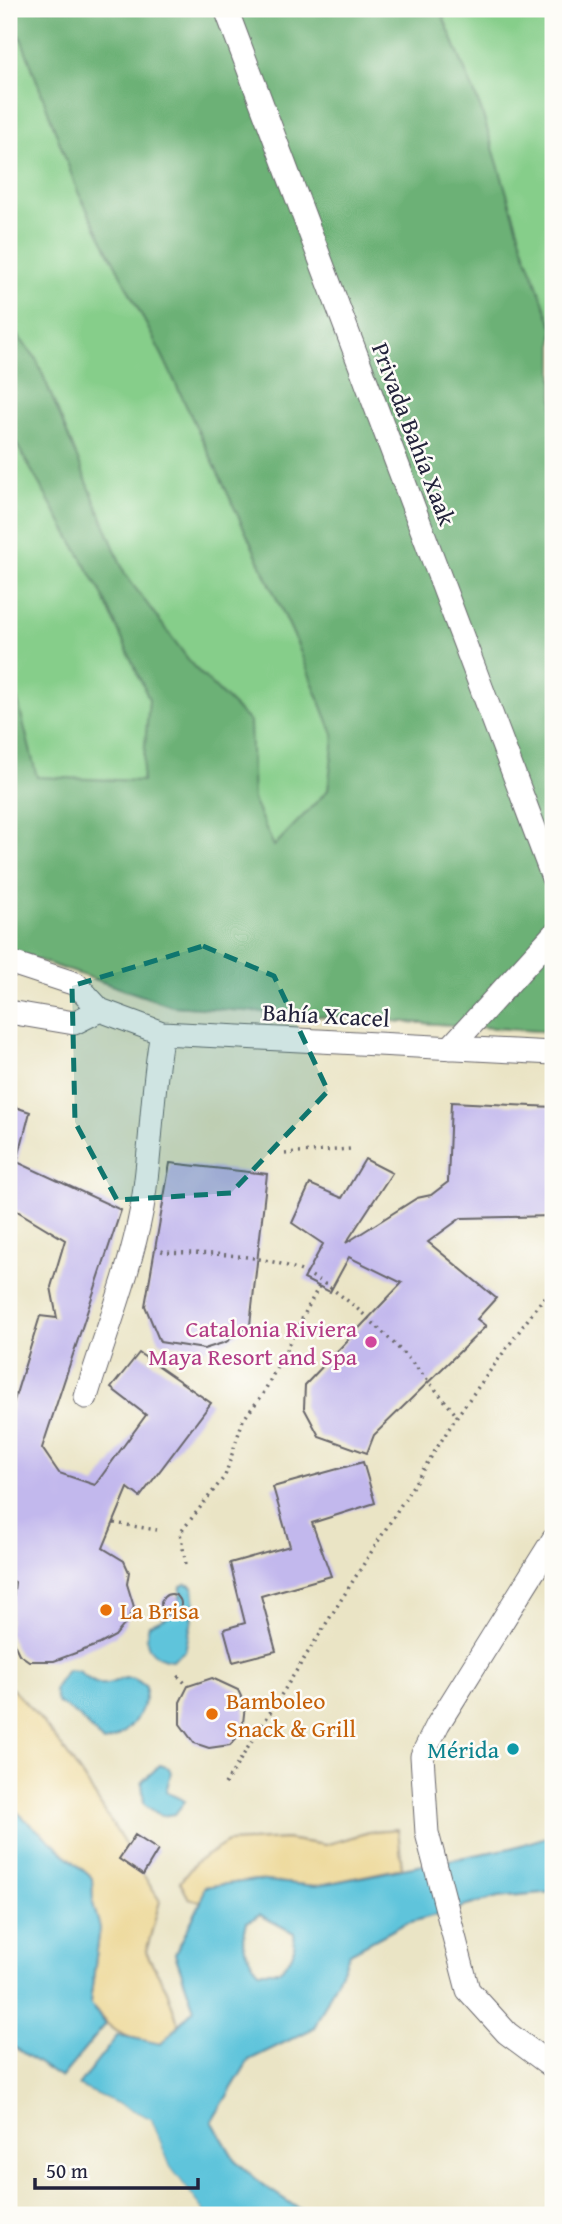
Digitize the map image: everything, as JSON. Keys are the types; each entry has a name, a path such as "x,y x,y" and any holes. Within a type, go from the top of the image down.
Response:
{"street":[{"name":"Privada Bahía Xaak","path":"226,9 553,878"},
{"path":"450,1048 553,935"},
{"name":"Bahía Xcacel","path":"9,962 76,984 100,1010 162,1033 553,1053"},
{"path":"9,1012 74,1023 100,1010"},
{"path":"86,1398 136,1239 143,1204 154,1076 162,1033"},
{"path":"553,1540 438,1724 422,1756 427,1833 468,1990 507,2033 553,2067"}],"path":[{"path":"285,1154 350,1149"},
{"path":"136,1239 164,1252 243,1256 296,1269 342,1293 457,1416"},
{"path":"225,1784 457,1416 553,1285"},
{"path":"186,1564 180,1533 225,1476 243,1420 263,1394 319,1286"},
{"path":"114,1523 157,1530"},
{"path":"178,1676 188,1686"}],"highlighted area":[{"path":"203,946 274,976 328,1091 231,1193 117,1200 75,1122 72,986"}],"green space":[{"path":"9,9 50,9 553,1032 172,1006 9,950"},
{"path":"9,9 440,9 481,109 525,252 553,328 553,1032 172,1006 9,950 9,666 37,777 142,781 149,699 101,592 9,431 9,325 36,358 125,574 194,667 250,722 253,800 274,846 328,790 334,737 294,636 221,479 163,357 78,192 21,38 9,24"},
{"path":"383,9 553,9 553,434"}],"sand":[{"path":"9,1686 32,1709 72,1761 160,1901 146,1952 167,1990 179,2026 161,2044 120,2033 105,2022 90,2002 100,1928 93,1903 92,1878 9,1805"},
{"path":"398,1829 402,1868 315,1886 256,1880 205,1887 201,1902 189,1899 180,1882 196,1862 228,1842 286,1839 325,1845 373,1831"}],"water":[{"path":"186,1584 193,1587 195,1607 185,1651 172,1660 165,1659 150,1649 147,1632 149,1625 179,1611 181,1586"},
{"path":"67,1670 79,1671 99,1684 128,1678 146,1687 143,1705 134,1722 120,1735 103,1742 80,1717 57,1702 54,1690"},
{"path":"160,1765 169,1768 171,1773 166,1792 185,1801 175,1814 161,1816 144,1804 142,1782"},
{"path":"9,1805 92,1878 93,1903 100,1928 90,2002 105,2025 61,2078 14,2047 9,2054"},
{"path":"553,1835 553,1892 498,1897 404,1924 350,1953 314,2028 249,2060 212,2121 235,2160 263,2185 308,2215 207,2215 170,2167 151,2119 78,2086 118,2035 161,2044 194,2009 175,1954 201,1902 204,1887 256,1880 315,1886 511,1848","holes":["260,1915 294,1933 292,1954 284,1966 279,1971 259,1971 245,1948 247,1922"]}],"pier":[{"path":"75,2085 151,2119 170,2167 207,2215 202,2215 167,2169 148,2121 77,2089"}],"building":[{"path":"451,1102 553,1107 553,1216 461,1218 428,1242 496,1298 477,1319 486,1326 374,1435 367,1453 319,1436 304,1408 305,1385 402,1283 349,1257 330,1292 304,1279 323,1244 292,1223 310,1184 342,1198 365,1159 392,1173 346,1243 417,1198 431,1195 448,1182"},
{"path":"9,1105 30,1112 17,1162 121,1210 42,1448 59,1473 95,1485 146,1415 111,1388 139,1353 211,1403 140,1497 128,1488 103,1548 124,1561 129,1572 127,1584 134,1607 125,1624 115,1636 100,1644 54,1661 29,1661 19,1654 9,1633 15,1582 9,1579 9,1417 40,1316 57,1318 51,1287 65,1240 9,1206"},
{"path":"170,1163 267,1174 250,1325 226,1342 204,1349 160,1342 145,1306"},
{"path":"363,1462 375,1503 312,1523 331,1576 261,1596 276,1651 233,1662 224,1629 245,1623 230,1563 290,1546 273,1487"},
{"path":"167,1594 175,1594 181,1604 175,1614 167,1614 161,1608 161,1600"},
{"name":"Bamboleo Snack & Grill","path":"212,1678 238,1690 245,1705 242,1732 230,1745 209,1748 194,1743 180,1724 180,1702 188,1686"},
{"path":"135,1835 158,1850 143,1875 119,1859"}],"place":[{"name":"Catalonia Riviera Maya Resort and Spa","path":"371,1342"},
{"name":"La Brisa","path":"106,1610"},
{"name":"Bamboleo Snack & Grill","path":"212,1714"},
{"name":"Mérida","path":"513,1749"}]}
